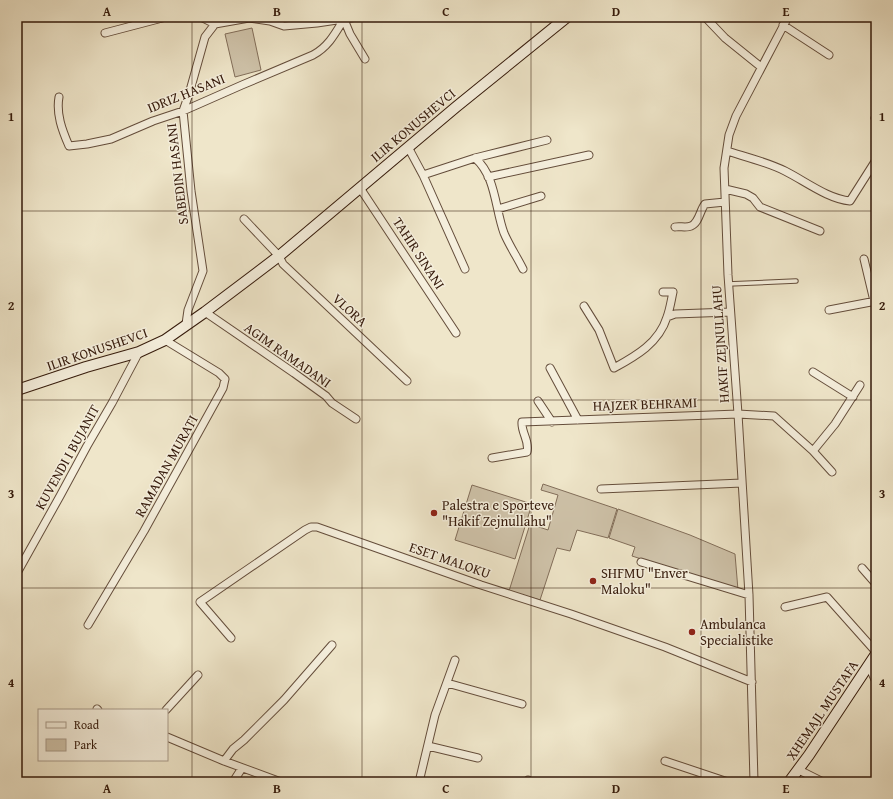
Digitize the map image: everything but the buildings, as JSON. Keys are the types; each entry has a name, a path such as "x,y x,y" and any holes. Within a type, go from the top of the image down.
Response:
{"street":[{"path":"105,33 166,17"},
{"path":"202,17 214,20 249,18 268,19 284,26 357,17"},
{"name":"ILIR KONUSHEVCI","path":"17,390 86,367 139,352 165,340 205,312 278,256 456,107 567,17"},
{"path":"704,17 725,38 761,67"},
{"name":"HAKIF ZEJNULLAHU","path":"754,782 752,682 748,595 738,414 728,284 724,168 729,135 736,116 788,17"},
{"path":"343,18 350,34 365,59"},
{"name":"IDRIZ HASANI","path":"59,97 59,115 62,129 69,146 111,139 153,121 183,111 322,50 333,38 343,18"},
{"name":"SABEDIN HASANI","path":"186,324 188,310 203,271 191,191 183,111 205,37 214,20"},
{"path":"783,25 829,55"},
{"path":"423,175 475,158 547,140"},
{"path":"408,147 423,175 465,269"},
{"path":"726,151 783,170 833,196 842,200 850,201 876,160"},
{"path":"488,177 589,155"},
{"path":"475,158 482,164 488,177 504,232 523,269"},
{"name":"TAHIR SINANI","path":"360,188 456,333"},
{"path":"725,189 749,196 753,198 760,207 820,231"},
{"path":"498,209 541,196"},
{"path":"675,227 691,226 696,222 705,204 725,202"},
{"path":"244,219 278,256"},
{"name":"VLORA","path":"278,256 288,269 406,381"},
{"path":"829,310 875,301 864,259"},
{"path":"584,306 599,330 614,368 638,355 660,333 667,317 673,292 663,292"},
{"name":"AGIM RAMADANI","path":"205,312 294,373 326,396 332,403 356,419"},
{"path":"667,317 675,314 730,312"},
{"name":"RAMADAN MURATI","path":"88,625 144,532 223,388 224,379 219,374 165,340"},
{"name":"KUVENDI I BUJANIT","path":"17,573 139,352"},
{"name":"HAJZER BEHRAMI","path":"550,368 578,420"},
{"path":"813,372 853,397"},
{"path":"813,451 835,424 860,385"},
{"path":"538,401 552,422"},
{"name":"HAJZER BEHRAMI","path":"492,458 527,452 527,441 521,428 522,422 738,414 774,416 813,451 832,472"},
{"path":"601,489 742,483"},
{"name":"ESET MALOKU","path":"231,638 200,602 305,530 310,527 317,527 481,585 665,647 752,682"},
{"path":"641,562 748,595"},
{"path":"862,568 876,584"},
{"name":"XHEMAJL MUSTAFA","path":"785,606 827,597 876,653 869,666 799,770 789,782"},
{"path":"224,761 233,749 284,700 332,645"},
{"path":"419,782 435,715 455,660"},
{"path":"869,666 876,682"},
{"path":"167,709 198,675"},
{"path":"447,683 522,704"},
{"path":"168,737 224,761 281,782"},
{"path":"428,746 478,758"},
{"path":"665,761 728,782"},
{"path":"233,782 242,768"},
{"path":"799,770 823,782"}],"lane":[{"path":"728,284 796,281"}],"green space":[{"path":"252,28 261,70 235,77 225,34"},
{"path":"543,484 617,509 608,538 577,530 570,551 557,548 540,600 509,591 530,524 548,530 558,495 541,490"},
{"path":"472,485 532,504 515,559 455,540"},
{"path":"618,509 690,535 735,554 738,590 632,556 635,547 609,538"}],"place":[{"name":"Palestra e Sporteve \"Hakif Zejnullahu\"","path":"434,513"},
{"name":"SHFMU \"Enver Maloku\"","path":"593,581"},
{"name":"Ambulanca Specialistike","path":"692,632"}]}
